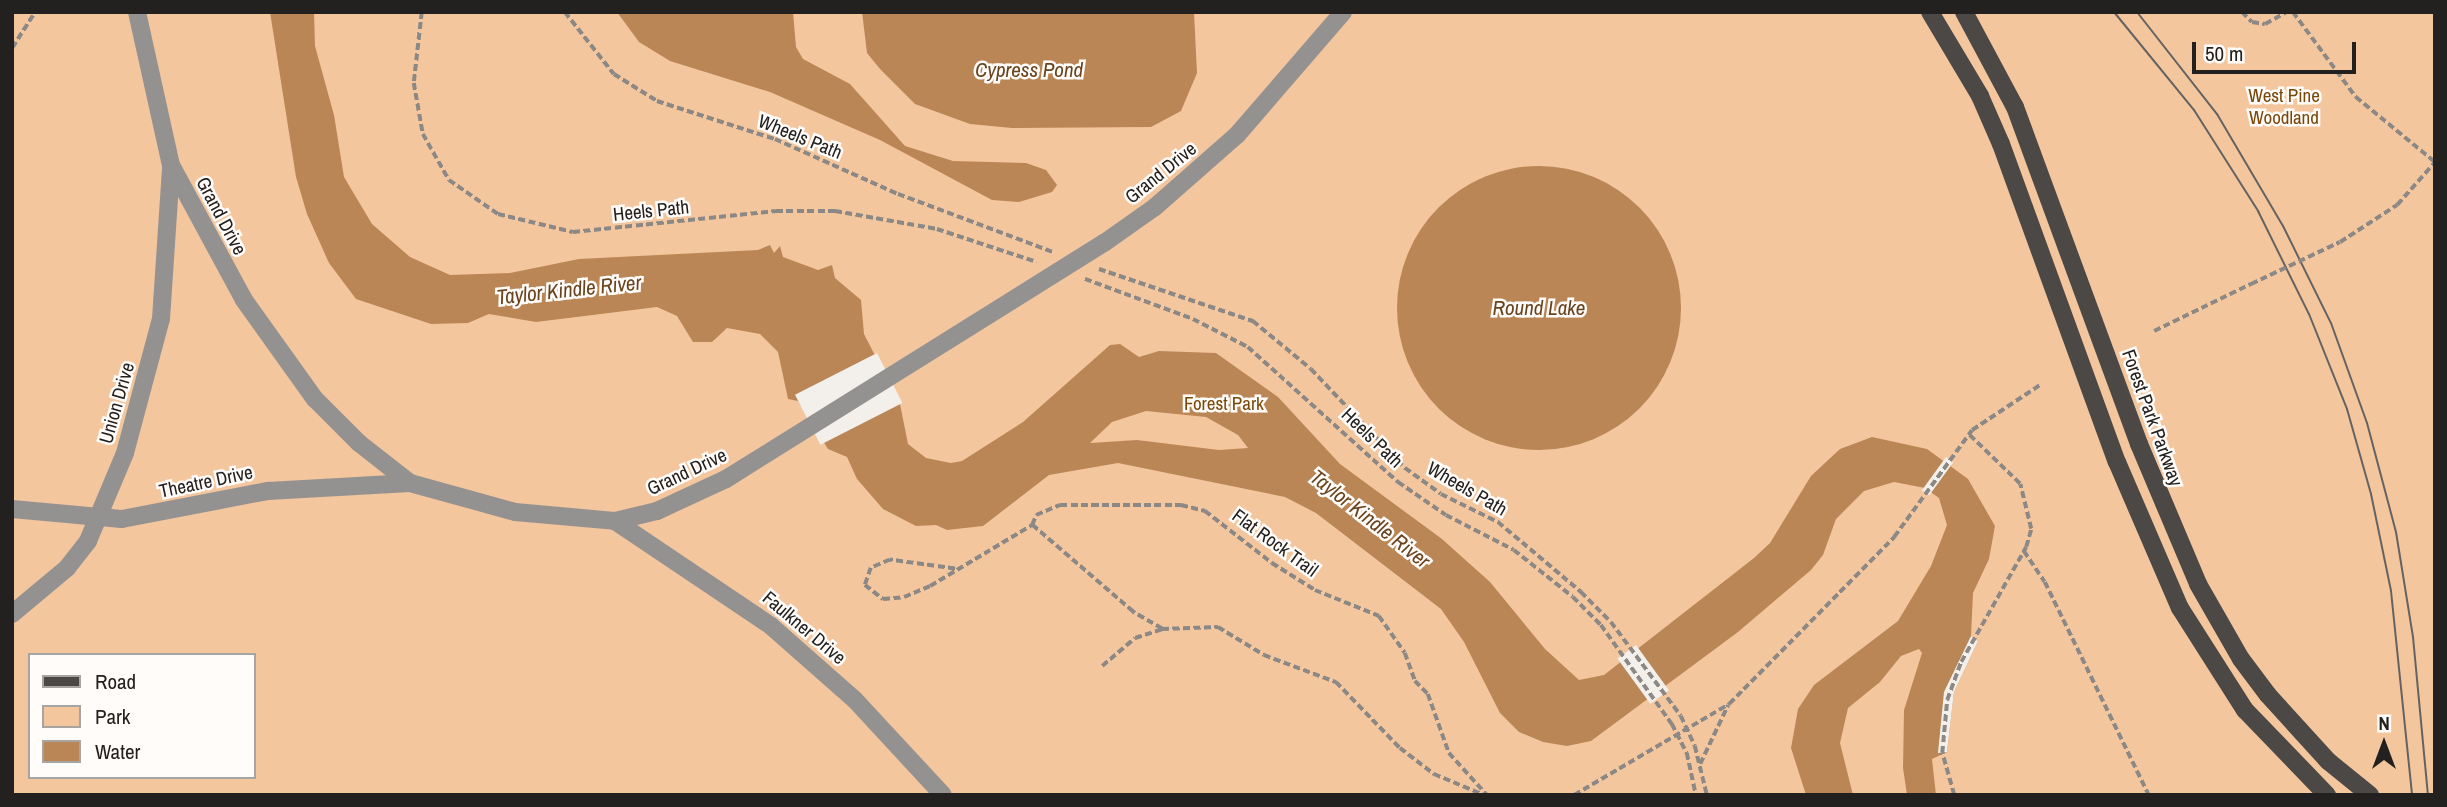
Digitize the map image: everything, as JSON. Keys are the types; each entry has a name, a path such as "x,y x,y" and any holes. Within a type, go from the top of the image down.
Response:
{"main road":[{"path":"1930,12 1980,96 1996,132 2117,462 2180,608 2245,710 2327,795"},
{"name":"Forest Park Parkway","path":"1964,12 2015,107 2139,444 2197,584 2241,659 2268,695 2329,761 2370,795"}],"street":[{"name":"Grand Drive","path":"137,12 172,165 222,264 291,369 359,443 410,483 515,512 615,521 692,497 814,426 1155,207 1269,103 1343,12"},
{"name":"Union Drive","path":"12,614 67,568 99,520 138,412 161,319 172,165"},
{"name":"Theatre Drive","path":"12,509 99,520 152,515 268,491 410,483"},
{"name":"Faulkner Drive","path":"615,521 771,626 855,700 943,795"}],"path":[{"path":"12,48 35,12"},
{"name":"Heels Path","path":"422,12 414,83 423,135 449,180 498,214 573,232 776,211 835,211 937,229 1037,262"},
{"name":"Wheels Path","path":"565,12 596,57 622,80 657,101 775,139 898,194 1053,252"},
{"path":"2242,12 2252,22 2264,24 2287,12"},
{"path":"2154,331 2340,242 2397,205 2435,162 2356,97 2293,12"},
{"name":"Wheels Path","path":"1101,270 1253,321 1311,369 1405,468 1517,537 1598,607 1674,706 1688,729 1707,795"},
{"name":"Heels Path","path":"1086,279 1193,319 1248,347 1325,412 1374,463 1426,503 1514,550 1588,611 1615,643 1679,734 1696,795"},
{"path":"1574,795 1729,704 1910,517 1967,435 2040,385"},
{"path":"1954,795 1942,753 1947,700 1974,638 2024,551 2031,529 2020,484 1967,435"},
{"name":"Flat Rock Trail","path":"955,569 890,560 871,568 864,585 883,599 904,597 955,569 1032,525 1036,515 1060,505 1181,505 1205,511 1272,564 1315,590 1387,621 1415,681 1429,694 1449,753 1485,795"},
{"path":"1032,525 1133,611 1162,629"},
{"path":"2024,551 2045,582 2149,795"},
{"name":"Flat Rock Trail","path":"1102,666 1135,638 1162,629 1218,627 1264,655 1336,682 1401,748 1434,774 1485,795"},
{"path":"1700,764 1729,704"}],"green space":[{"name":"Forest Park","path":"12,12 2435,12 2435,795 12,795"}],"water":[{"name":"Taylor Kindle River","path":"270,12 314,12 315,46 334,115 344,177 372,224 410,257 450,275 510,273 579,259 758,250 770,245 774,253 780,246 783,257 818,270 832,265 835,278 861,300 864,334 900,404 908,444 926,458 951,463 962,461 1023,422 1110,345 1120,344 1139,357 1159,351 1216,353 1278,397 1340,464 1442,539 1490,582 1545,649 1579,680 1604,675 1754,558 1770,543 1811,476 1840,449 1872,437 1927,449 1968,479 1995,526 1989,559 1973,593 1971,636 1978,641 1954,692 1947,752 1932,759 1936,795 1907,795 1903,768 1904,710 1922,653 1919,649 1901,656 1880,682 1848,708 1840,743 1853,795 1806,795 1791,748 1798,709 1814,685 1898,621 1931,566 1947,525 1939,498 1925,488 1894,482 1864,491 1836,519 1823,555 1811,570 1738,632 1591,741 1567,746 1543,742 1519,732 1500,713 1464,642 1441,609 1316,513 1285,497 1118,463 1049,475 983,526 947,530 936,525 916,526 883,509 857,479 847,457 828,449 798,401 788,399 778,352 760,334 727,328 712,342 693,342 677,316 657,307 536,322 489,314 468,323 431,324 356,299 329,263 307,214 296,177","holes":["1146,411 1206,417 1238,435 1248,448 1219,450 1137,440 1090,443 1112,422"]},
{"path":"617,12 793,12 796,47 803,59 850,84 905,146 953,161 1026,163 1046,170 1057,185 1052,192 1019,202 992,200 880,140 770,92 670,61 639,42"},
{"name":"Cypress Pond","path":"862,12 1194,12 1197,73 1181,111 1151,127 1012,128 970,124 915,104 880,69 867,53"},
{"name":"Round Lake","path":"1539,166 1580,172 1606,183 1629,198 1649,218 1664,241 1675,267 1681,308 1675,349 1664,375 1649,398 1629,418 1606,433 1580,444 1539,450 1498,444 1472,433 1449,418 1429,398 1414,375 1403,349 1397,308 1403,267 1414,241 1429,218 1449,198 1472,183 1498,172"}],"pier":[{"path":"877,353 902,403 820,445 795,395"},
{"path":"1946,457 1953,462 1929,495 1922,490"},
{"path":"1971,636 1978,641 1954,692 1947,752 1938,753 1944,692"},
{"path":"1636,645 1669,690 1650,704 1617,659"}],"tram line":[{"path":"2114,12 2194,110 2258,211 2309,314 2347,409 2371,494 2391,591 2412,795"},
{"path":"2137,12 2217,114 2283,226 2331,323 2367,423 2396,532 2413,637 2428,795"}],"park label":[{"name":"West Pine Woodland","path":"2284,107"}]}
